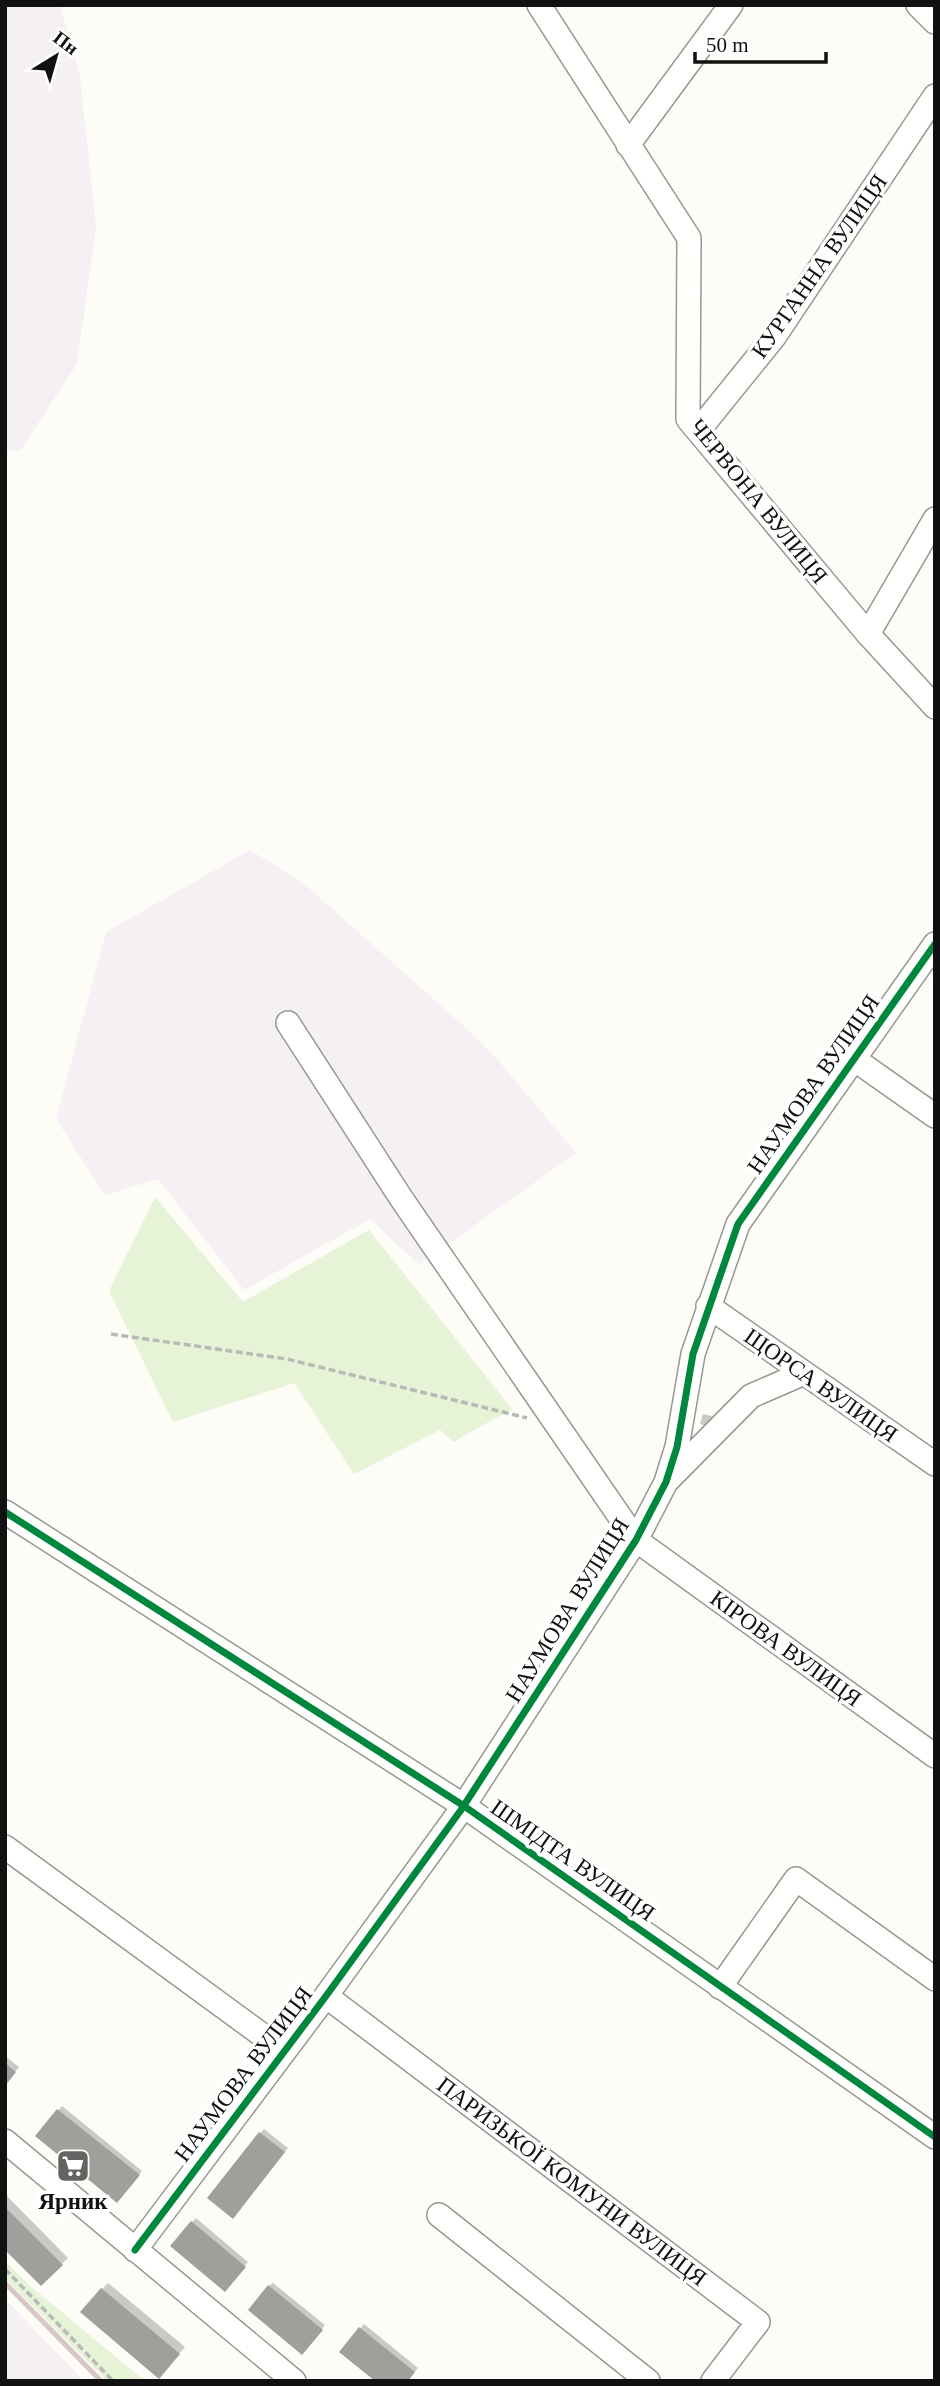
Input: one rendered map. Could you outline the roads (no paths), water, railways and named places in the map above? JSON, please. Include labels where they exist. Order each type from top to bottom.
[{"type":"street","name":"ЧЕРВОНА ВУЛИЦЯ","points":[[539,5],[689,238],[688,419],[868,634],[935,707]]},
{"type":"street","points":[[628,145],[731,5]]},
{"type":"street","points":[[918,5],[935,22]]},
{"type":"street","name":"КУРГАННА ВУЛИЦЯ","points":[[698,431],[774,337],[935,96]]},
{"type":"street","points":[[868,634],[935,519]]},
{"type":"street","name":"НАУМОВА ВУЛИЦЯ","points":[[135,2250],[326,1996],[464,1806],[636,1540],[666,1482],[677,1447],[692,1354],[738,1224],[935,944]]},
{"type":"street","name":"КІРОВА ВУЛИЦЯ","points":[[288,1023],[401,1198],[636,1540],[935,1756]]},
{"type":"street","points":[[855,1059],[935,1116]]},
{"type":"street","name":"ЩОРСА ВУЛИЦЯ","points":[[708,1306],[935,1464]]},
{"type":"street","points":[[666,1482],[751,1396],[804,1373]]},
{"type":"street","name":"ШМІДТА ВУЛИЦЯ","points":[[5,1513],[464,1806],[935,2137]]},
{"type":"street","points":[[5,1847],[284,2052]]},
{"type":"street","points":[[720,1987],[796,1880],[935,1979]]},
{"type":"street","name":"ПАРИЗЬКОЇ КОМУНИ ВУЛИЦЯ","points":[[326,1996],[758,2322],[713,2381]]},
{"type":"street","points":[[5,2141],[294,2381]]},
{"type":"street","points":[[439,2215],[648,2381]]},
{"type":"railway","points":[[5,2283],[101,2381]]},
{"type":"place","name":"Ярник","points":[[73,2166]]}]
